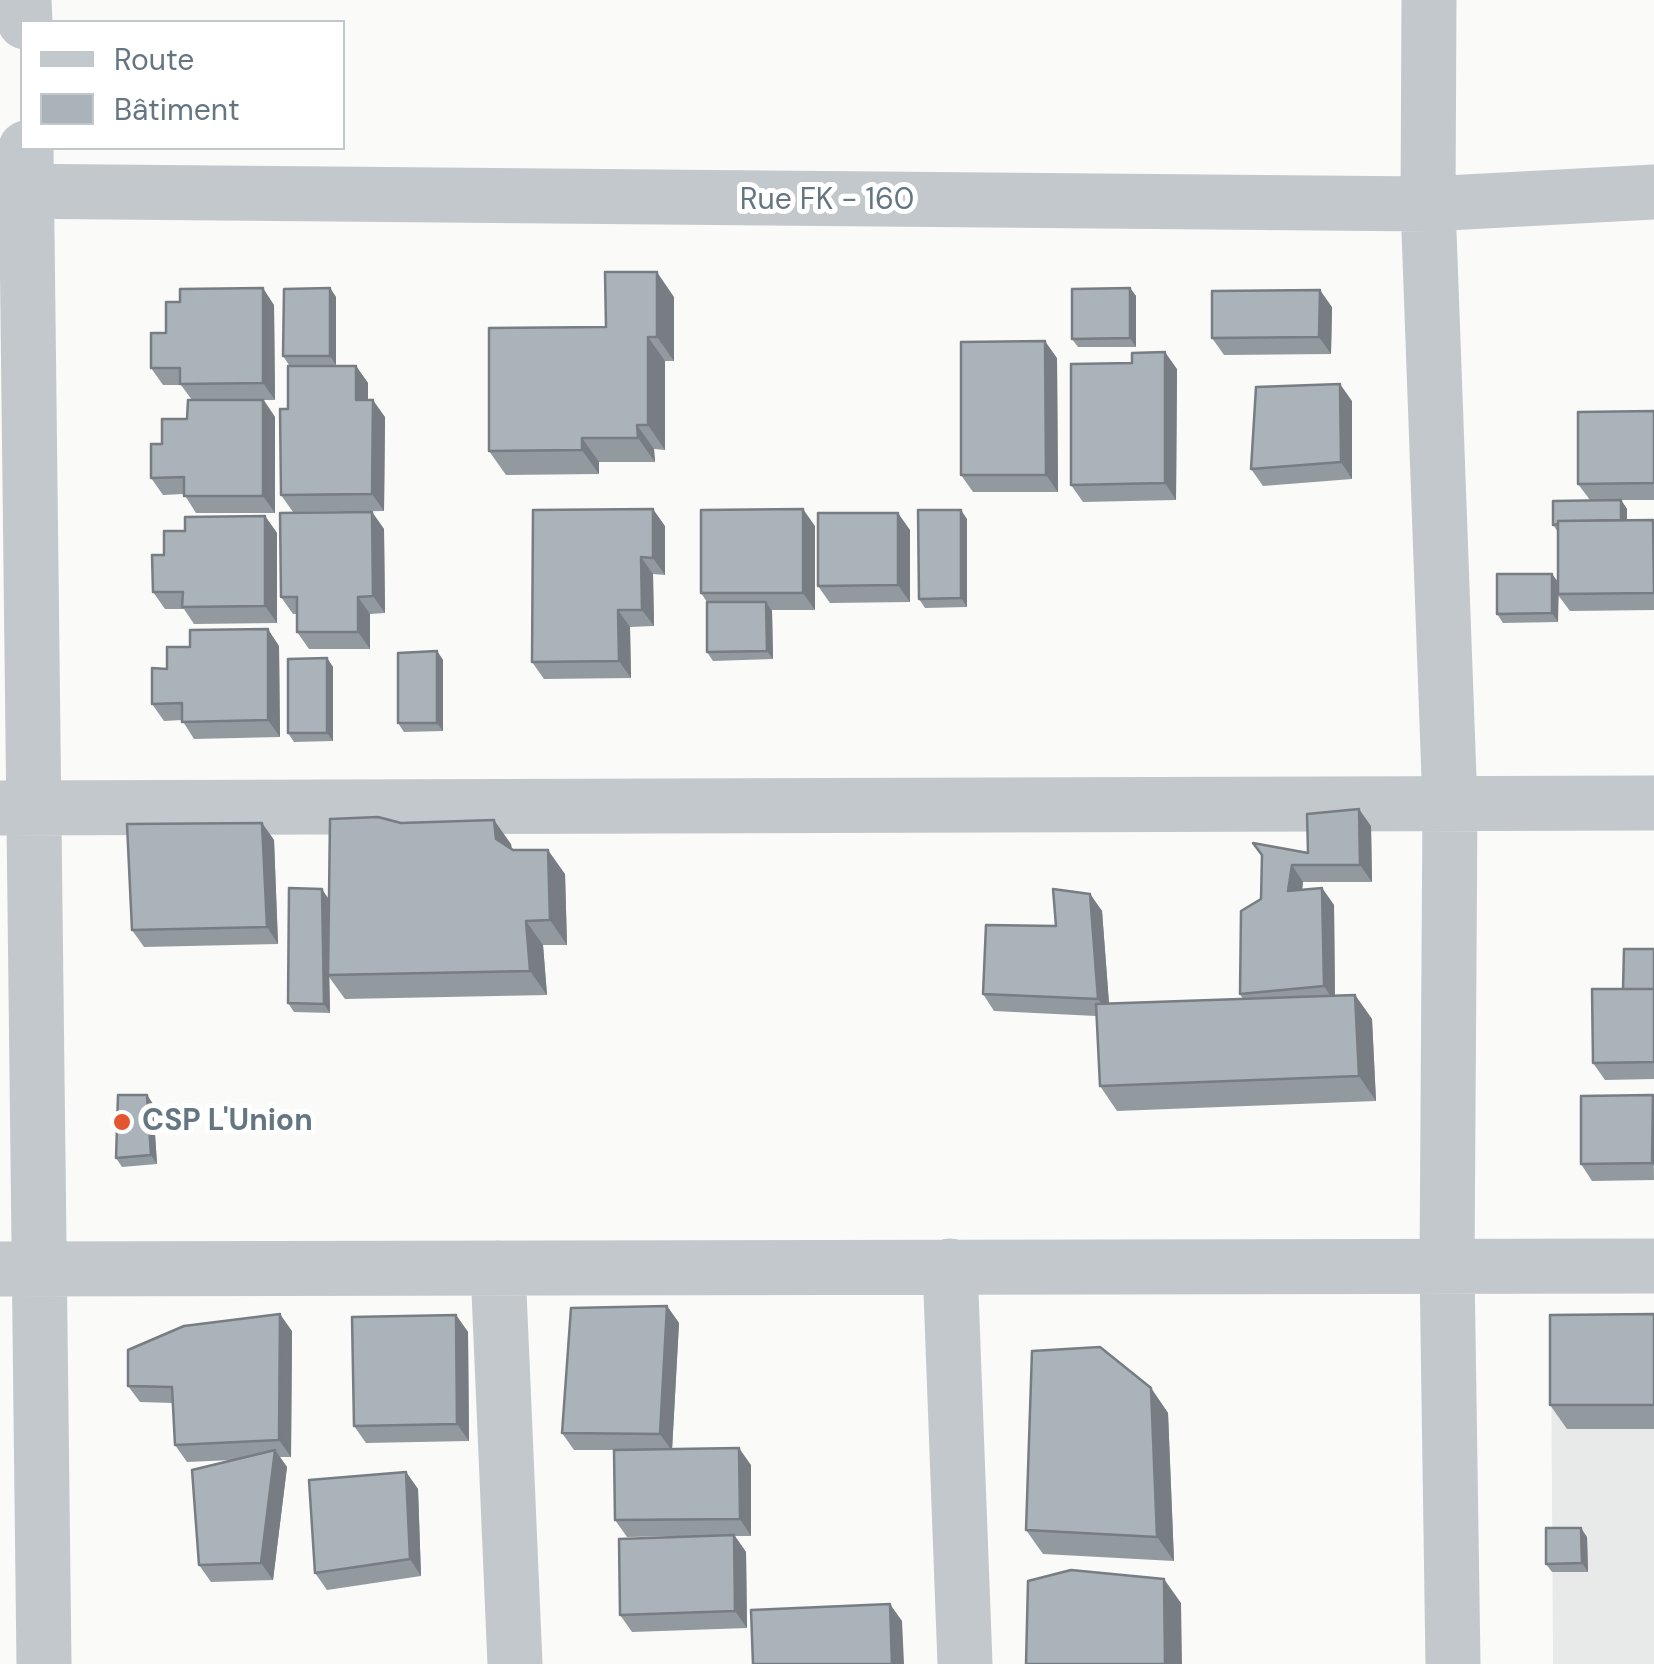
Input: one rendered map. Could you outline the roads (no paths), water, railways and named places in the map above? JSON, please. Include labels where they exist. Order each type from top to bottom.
[{"type":"street","points":[[1429,0],[1428,204],[1450,805],[1447,1266],[1453,1664]]},
{"type":"street","points":[[18,177],[20,1269],[44,1664]]},
{"type":"street","name":"Rue FK - 160","points":[[18,177],[1428,204],[1654,192]]},
{"type":"street","points":[[17,808],[1654,804]]},
{"type":"street","points":[[950,1266],[966,1664]]},
{"type":"street","points":[[20,1269],[1654,1266]]},
{"type":"street","points":[[498,1268],[515,1664]]},
{"type":"place","name":"CSP L'Union","points":[[122,1122]]}]
